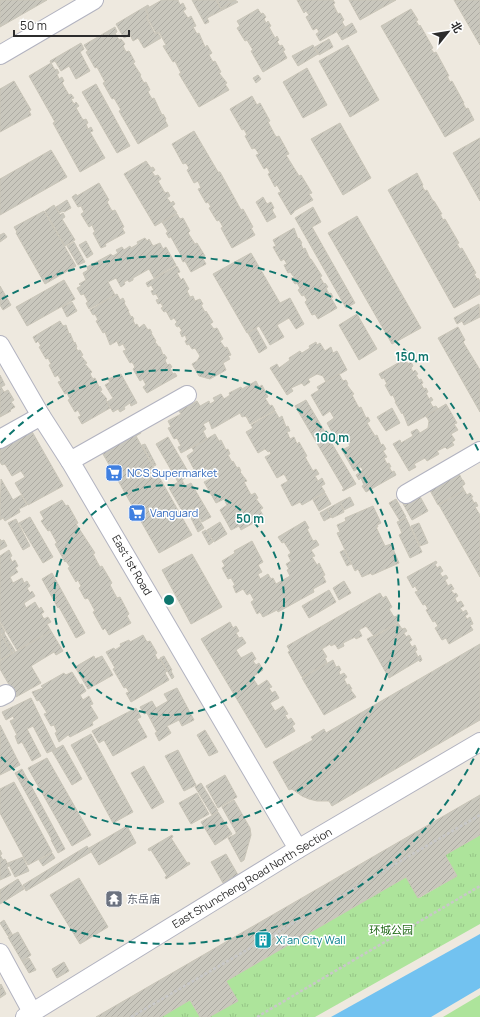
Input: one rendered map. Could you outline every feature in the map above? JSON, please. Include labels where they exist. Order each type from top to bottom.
[{"type":"street","points":[[0,55],[94,0]]},
{"type":"street","name":"East 1st Road","points":[[0,345],[41,416],[70,461],[298,849]]},
{"type":"street","points":[[70,461],[187,395]]},
{"type":"street","points":[[0,439],[41,416]]},
{"type":"street","points":[[406,494],[480,451]]},
{"type":"street","name":"East Shuncheng Road North Section","points":[[29,1015],[298,849],[480,742]]},
{"type":"street","points":[[0,953],[29,1015]]},
{"type":"path","points":[[131,1017],[480,815]]},
{"type":"path","points":[[257,1017],[480,886]]},
{"type":"green space","name":"环城公园","points":[[480,835],[480,924],[315,1017],[209,1017],[237,1001],[226,981],[406,877],[419,898],[457,876],[445,855]]},
{"type":"green space","points":[[480,995],[480,1017],[443,1017]]},
{"type":"green space","points":[[190,1000],[200,1017],[161,1017]]},
{"type":"water","points":[[480,934],[480,988],[431,1017],[331,1017]]},
{"type":"building","points":[[0,0],[47,0],[0,27]]},
{"type":"building","points":[[162,0],[178,0],[180,5],[183,3],[186,9],[183,11],[188,18],[191,16],[196,26],[193,27],[197,34],[199,33],[205,47],[207,45],[212,53],[209,55],[213,62],[215,61],[221,72],[219,73],[227,83],[225,84],[229,90],[199,107],[179,74],[181,73],[175,61],[173,62],[163,46],[166,45],[159,32],[156,33],[147,17],[149,16],[146,9]]},
{"type":"building","points":[[192,0],[216,0],[221,9],[235,0],[238,2],[207,18],[209,22],[205,24]]},
{"type":"building","points":[[217,0],[234,0],[221,9]]},
{"type":"building","points":[[297,0],[333,0],[335,3],[333,4],[338,14],[340,13],[344,20],[342,22],[345,27],[320,41],[316,34],[319,32],[317,28],[313,30],[306,17],[309,15],[306,11],[304,13]]},
{"type":"building","points":[[349,0],[396,0],[360,20]]},
{"type":"building","points":[[454,0],[480,0],[480,45]]},
{"type":"building","points":[[148,5],[149,7],[145,9],[148,15],[146,17],[155,34],[158,33],[161,38],[144,48],[138,38],[133,41],[130,35],[124,38],[116,24]]},
{"type":"building","points":[[258,9],[261,14],[263,13],[266,17],[264,19],[266,23],[268,21],[271,26],[269,27],[275,38],[277,36],[279,40],[277,42],[280,46],[282,45],[285,50],[283,51],[287,58],[263,72],[251,51],[253,50],[237,28],[240,26],[237,21]]},
{"type":"building","points":[[411,9],[418,20],[416,21],[419,26],[420,25],[433,48],[431,49],[434,53],[436,52],[449,76],[447,76],[450,82],[452,81],[466,109],[468,108],[474,120],[445,137],[381,26]]},
{"type":"building","points":[[352,23],[357,32],[342,40],[337,32]]},
{"type":"building","points":[[115,27],[117,32],[115,33],[119,40],[121,39],[125,44],[123,46],[126,52],[129,51],[135,62],[133,63],[141,75],[140,76],[144,83],[146,82],[150,90],[148,92],[152,99],[154,98],[162,115],[163,114],[166,119],[165,120],[168,126],[138,144],[119,111],[121,110],[114,98],[112,99],[103,83],[105,82],[97,67],[95,68],[86,52],[88,51],[84,45]]},
{"type":"building","points":[[329,39],[333,47],[319,55],[315,47]]},
{"type":"building","points":[[81,43],[84,49],[80,52],[90,71],[76,79],[69,66],[61,71],[55,61],[51,63],[50,61]]},
{"type":"building","points":[[313,45],[318,54],[298,66],[292,56]]},
{"type":"building","points":[[348,45],[379,100],[350,117],[319,61]]},
{"type":"building","points":[[51,63],[55,70],[57,69],[59,73],[57,74],[59,79],[62,77],[64,81],[62,83],[69,95],[71,94],[74,98],[71,99],[74,104],[76,102],[79,106],[76,108],[83,120],[86,119],[88,129],[91,127],[93,131],[90,132],[105,158],[80,172],[53,123],[55,122],[29,76]]},
{"type":"building","points":[[307,68],[327,105],[303,118],[283,82]]},
{"type":"building","points":[[258,75],[261,79],[256,83],[253,78]]},
{"type":"building","points":[[14,81],[31,110],[29,111],[31,115],[0,132],[0,89]]},
{"type":"building","points":[[96,84],[130,146],[117,153],[82,92]]},
{"type":"building","points":[[252,96],[257,105],[260,103],[270,121],[268,122],[276,137],[279,136],[289,154],[286,155],[312,193],[309,194],[313,200],[294,211],[291,215],[278,193],[281,192],[277,185],[275,187],[268,174],[270,173],[267,167],[264,169],[256,155],[259,154],[255,148],[252,149],[245,136],[247,135],[244,129],[242,130],[230,109]]},
{"type":"building","points":[[340,123],[371,178],[343,195],[311,139]]},
{"type":"building","points":[[194,131],[218,172],[220,172],[241,210],[243,209],[253,227],[251,228],[255,235],[232,248],[221,228],[223,227],[219,220],[217,221],[209,208],[211,207],[208,202],[206,203],[198,189],[201,188],[198,181],[194,183],[187,170],[189,168],[186,163],[183,164],[172,144]]},
{"type":"building","points":[[480,138],[480,201],[453,153]]},
{"type":"building","points":[[51,150],[67,177],[0,215],[0,179]]},
{"type":"building","points":[[146,161],[151,168],[153,167],[155,170],[152,172],[155,176],[158,175],[161,179],[158,181],[165,193],[168,192],[170,196],[167,198],[171,203],[173,201],[175,204],[172,206],[177,213],[155,226],[124,174]]},
{"type":"building","points":[[417,173],[423,185],[422,186],[425,191],[427,190],[442,214],[440,214],[443,220],[445,219],[459,243],[457,244],[460,249],[462,248],[476,273],[474,274],[480,281],[480,294],[454,308],[388,190]]},
{"type":"building","points":[[99,183],[109,200],[107,202],[112,211],[115,210],[124,227],[122,228],[125,233],[105,244],[106,246],[101,248],[93,233],[95,232],[92,225],[89,227],[81,214],[84,212],[81,206],[78,207],[72,197],[76,194],[77,196]]},
{"type":"building","points":[[263,197],[267,204],[271,202],[274,208],[272,210],[276,217],[267,222],[256,202]]},
{"type":"building","points":[[67,200],[71,208],[59,213],[56,207]]},
{"type":"building","points":[[54,205],[60,215],[63,213],[65,217],[62,219],[75,240],[65,246],[45,211]]},
{"type":"building","points":[[313,207],[321,222],[312,227],[355,303],[346,308],[295,218]]},
{"type":"building","points":[[44,211],[76,266],[45,284],[14,227]]},
{"type":"building","points":[[177,214],[180,219],[183,218],[190,231],[188,233],[195,244],[197,243],[205,256],[202,257],[206,264],[191,272],[185,261],[183,262],[182,257],[171,237],[169,238],[166,233],[168,232],[162,222]]},
{"type":"building","points":[[357,216],[421,328],[392,344],[328,233]]},
{"type":"building","points":[[294,228],[298,239],[299,238],[302,243],[303,249],[305,248],[310,259],[322,276],[320,277],[324,284],[325,283],[328,287],[326,288],[329,294],[331,293],[333,297],[331,298],[337,308],[318,319],[315,314],[312,315],[305,302],[307,300],[298,290],[300,288],[297,283],[295,284],[291,278],[294,277],[290,272],[288,273],[284,265],[287,264],[284,259],[281,261],[273,247],[276,246],[273,240]]},
{"type":"building","points":[[4,233],[7,237],[0,242],[0,235]]},
{"type":"building","points":[[145,238],[147,241],[149,239],[153,246],[160,243],[163,249],[166,247],[176,265],[154,278],[149,269],[133,278],[133,280],[124,282],[125,284],[121,287],[116,278],[108,282],[115,295],[89,309],[86,303],[88,302],[84,294],[81,295],[77,288],[81,286],[79,284],[86,280],[83,273],[88,270],[87,267],[111,254],[113,256],[118,253],[116,250],[122,247],[124,250],[130,246],[131,248],[138,244],[137,242]]},
{"type":"building","points":[[86,241],[93,254],[87,258],[79,245]]},
{"type":"building","points":[[74,242],[85,262],[78,265],[67,246]]},
{"type":"building","points":[[251,253],[280,303],[290,298],[304,324],[296,329],[289,318],[277,325],[284,337],[270,345],[259,326],[247,333],[213,274]]},
{"type":"building","points":[[177,266],[180,272],[177,273],[181,280],[183,278],[189,289],[187,291],[190,297],[193,296],[195,301],[200,299],[203,304],[201,305],[213,322],[210,324],[214,329],[217,328],[223,339],[220,341],[225,348],[227,347],[231,355],[228,356],[230,359],[223,363],[226,370],[210,379],[199,376],[192,364],[197,361],[200,356],[195,348],[192,349],[189,344],[187,345],[185,335],[182,337],[180,332],[182,331],[179,326],[177,327],[175,324],[177,322],[174,318],[171,320],[166,311],[164,312],[161,308],[163,307],[161,303],[158,304],[156,300],[159,299],[156,294],[153,295],[151,291],[154,290],[151,285],[148,287],[146,283]]},
{"type":"building","points":[[64,280],[75,299],[27,326],[16,307]]},
{"type":"building","points":[[0,286],[11,305],[3,310],[0,305]]},
{"type":"building","points":[[117,294],[120,300],[123,298],[131,317],[132,316],[134,319],[135,325],[137,324],[139,328],[144,324],[148,330],[150,329],[156,341],[155,342],[160,347],[163,355],[164,354],[167,358],[165,360],[167,365],[170,364],[173,374],[175,373],[177,376],[147,393],[143,387],[146,385],[143,379],[140,381],[133,369],[135,367],[132,362],[130,363],[123,351],[126,350],[123,344],[119,346],[117,341],[110,345],[105,332],[103,333],[96,321],[98,320],[95,314],[93,315],[90,310]]},
{"type":"building","points":[[72,302],[77,311],[67,317],[62,307]]},
{"type":"building","points":[[479,304],[480,317],[464,325],[462,321],[457,324],[454,318]]},
{"type":"building","points":[[357,314],[377,349],[359,360],[339,325]]},
{"type":"building","points":[[60,321],[63,326],[66,325],[69,334],[70,333],[74,343],[75,342],[76,348],[78,351],[80,350],[83,355],[81,356],[87,363],[85,364],[92,372],[90,374],[93,379],[95,378],[99,387],[100,386],[102,390],[100,391],[107,399],[106,400],[110,408],[82,424],[78,417],[81,416],[78,410],[75,412],[68,400],[70,399],[67,393],[65,394],[58,382],[61,381],[58,375],[55,377],[49,365],[51,364],[48,358],[46,359],[39,347],[41,346],[38,341],[36,343],[33,337]]},
{"type":"building","points":[[458,327],[465,340],[463,342],[480,370],[480,412],[438,338]]},
{"type":"building","points":[[256,328],[267,348],[259,353],[248,333]]},
{"type":"building","points":[[316,342],[317,345],[320,343],[325,351],[331,347],[333,353],[337,351],[347,370],[326,382],[323,376],[317,374],[308,379],[310,382],[304,386],[302,383],[291,388],[293,391],[287,395],[270,368],[277,364],[279,368],[290,360],[289,358],[300,351],[302,353]]},
{"type":"building","points":[[405,359],[408,364],[411,362],[413,372],[415,370],[418,374],[416,375],[419,380],[421,379],[423,383],[421,384],[424,389],[426,388],[428,392],[426,393],[429,399],[431,397],[433,400],[430,402],[433,407],[436,406],[438,409],[408,426],[403,413],[402,414],[395,402],[393,395],[391,396],[385,385],[387,384],[384,378],[382,379],[379,374]]},
{"type":"building","points":[[121,374],[137,403],[131,406],[130,403],[120,412],[118,409],[113,412],[107,402],[113,398],[105,385],[110,382],[108,379]]},
{"type":"building","points":[[339,374],[343,381],[346,380],[347,385],[354,394],[352,395],[359,408],[361,407],[366,418],[368,417],[370,421],[367,423],[375,436],[377,435],[381,445],[383,444],[386,449],[383,451],[387,457],[384,458],[387,464],[389,463],[391,467],[389,467],[392,472],[394,471],[396,475],[366,492],[362,486],[364,485],[361,478],[359,480],[356,475],[363,470],[361,467],[354,471],[342,450],[350,446],[346,439],[338,443],[327,423],[334,418],[330,411],[323,416],[311,395],[319,390],[317,387]]},
{"type":"building","points":[[0,375],[5,385],[1,387],[4,392],[8,390],[14,400],[11,402],[15,407],[0,417]]},
{"type":"building","points":[[256,381],[259,387],[262,385],[268,397],[265,398],[270,406],[272,405],[275,410],[250,424],[246,416],[242,417],[240,413],[212,429],[209,421],[203,424],[206,429],[203,431],[207,439],[181,453],[178,447],[181,446],[177,438],[174,439],[168,428],[171,427],[168,421],[181,414],[179,411],[197,401],[200,406],[209,401],[210,404],[215,401],[213,398],[221,394],[224,399],[230,395],[229,393],[241,387],[242,389]]},
{"type":"building","points":[[306,400],[356,484],[343,491],[342,490],[344,489],[295,406]]},
{"type":"building","points":[[446,404],[457,423],[454,424],[458,430],[451,434],[455,440],[452,442],[454,445],[447,449],[445,447],[437,451],[439,454],[427,461],[425,458],[414,464],[416,467],[409,471],[393,444],[400,440],[401,443],[413,436],[411,432],[417,429],[420,433],[428,428],[429,421],[426,416]]},
{"type":"building","points":[[392,408],[400,423],[386,431],[377,417]]},
{"type":"building","points":[[275,411],[279,418],[282,416],[286,427],[288,426],[290,431],[287,432],[290,439],[294,437],[297,444],[299,442],[313,471],[316,469],[319,474],[315,476],[318,481],[322,478],[325,484],[321,486],[325,492],[302,505],[300,502],[292,506],[281,485],[288,481],[284,474],[277,478],[265,457],[271,454],[270,451],[268,452],[265,449],[258,453],[246,432],[253,428],[251,425]]},
{"type":"building","points":[[136,423],[141,433],[136,436],[192,535],[159,553],[99,447]]},
{"type":"building","points":[[30,428],[63,486],[28,505],[15,483],[25,477],[21,471],[12,476],[5,464],[2,465],[0,462],[0,446]]},
{"type":"building","points":[[215,434],[219,441],[221,440],[226,450],[228,449],[230,454],[228,455],[232,462],[233,461],[237,468],[239,467],[240,472],[247,481],[244,482],[251,495],[255,493],[258,498],[256,499],[263,508],[260,510],[264,517],[241,530],[239,526],[231,530],[220,510],[227,505],[224,499],[216,503],[204,482],[210,479],[206,472],[198,477],[187,456],[194,451],[192,448]]},
{"type":"building","points":[[168,437],[190,475],[182,480],[185,486],[191,483],[211,517],[202,522],[193,508],[184,514],[169,488],[178,482],[156,444]]},
{"type":"building","points":[[145,444],[156,465],[154,466],[142,445]]},
{"type":"building","points":[[458,471],[465,484],[462,486],[464,490],[438,505],[426,483]]},
{"type":"building","points":[[1,479],[13,500],[21,495],[27,505],[19,509],[20,512],[5,521],[3,518],[0,520]]},
{"type":"building","points":[[464,490],[467,495],[470,493],[473,497],[471,497],[474,503],[476,502],[478,506],[475,507],[480,515],[480,577],[439,505]]},
{"type":"building","points":[[417,491],[428,511],[412,520],[401,500]]},
{"type":"building","points":[[325,493],[331,504],[319,511],[313,500]]},
{"type":"building","points":[[350,497],[354,505],[344,510],[340,502]]},
{"type":"building","points":[[396,499],[406,517],[400,521],[389,503]]},
{"type":"building","points":[[62,500],[66,506],[68,505],[78,523],[76,524],[95,553],[93,554],[100,567],[102,566],[112,583],[110,585],[117,598],[120,597],[129,614],[127,616],[131,623],[109,635],[105,628],[103,630],[93,612],[95,611],[88,598],[85,599],[79,588],[81,586],[78,580],[76,582],[68,568],[70,567],[66,561],[65,562],[55,544],[57,543],[50,530],[48,531],[41,521],[44,519],[40,512]]},
{"type":"building","points":[[340,502],[344,512],[332,518],[327,509]]},
{"type":"building","points":[[373,506],[381,523],[377,525],[378,527],[376,527],[385,546],[391,544],[399,563],[372,575],[371,573],[362,577],[358,569],[355,571],[337,533],[340,532],[337,525],[346,521],[345,518]]},
{"type":"building","points":[[193,509],[204,528],[198,532],[188,512]]},
{"type":"building","points":[[327,509],[331,517],[324,521],[320,513]]},
{"type":"building","points":[[30,517],[53,557],[43,563],[19,523]]},
{"type":"building","points":[[406,518],[422,552],[410,558],[399,535],[402,533],[397,522]]},
{"type":"building","points":[[16,519],[30,546],[23,550],[8,523]]},
{"type":"building","points":[[305,521],[313,541],[316,540],[319,545],[311,550],[315,556],[312,557],[317,565],[319,563],[325,575],[323,576],[326,582],[313,589],[314,592],[278,612],[277,610],[263,617],[260,612],[257,614],[251,602],[254,600],[250,593],[247,595],[243,589],[236,593],[233,586],[235,585],[231,578],[228,579],[222,568],[225,566],[222,561],[235,553],[234,551],[252,541],[263,562],[258,565],[262,572],[258,574],[260,579],[268,574],[271,579],[273,578],[276,584],[290,576],[287,570],[289,569],[286,564],[291,561],[288,555],[291,553],[284,542],[282,543],[278,537]]},
{"type":"building","points":[[220,522],[227,534],[214,542],[207,530]]},
{"type":"building","points":[[419,523],[428,543],[420,546],[411,526]]},
{"type":"building","points":[[206,530],[213,542],[209,545],[202,532]]},
{"type":"building","points":[[0,539],[1,541],[4,540],[7,546],[0,550]]},
{"type":"building","points":[[9,550],[12,556],[10,557],[12,562],[15,560],[18,566],[15,568],[18,572],[10,577],[13,583],[22,578],[24,583],[27,581],[30,586],[27,588],[30,593],[32,591],[35,596],[24,603],[26,608],[35,602],[39,609],[41,607],[44,612],[41,614],[44,619],[48,617],[51,622],[47,624],[51,631],[17,650],[0,621],[0,556]]},
{"type":"building","points":[[344,550],[351,564],[347,566],[340,552]]},
{"type":"building","points":[[192,554],[222,607],[191,624],[162,570]]},
{"type":"building","points":[[436,561],[437,563],[435,564],[437,568],[440,566],[443,571],[440,573],[442,577],[446,575],[448,578],[445,580],[448,586],[451,584],[454,589],[451,590],[458,596],[455,598],[457,603],[461,601],[464,606],[460,608],[463,612],[466,610],[468,614],[465,616],[467,619],[470,617],[473,624],[470,625],[473,630],[449,644],[446,638],[442,640],[435,628],[438,626],[435,621],[433,622],[426,610],[428,609],[425,604],[423,605],[415,592],[418,591],[415,586],[413,588],[407,577]]},
{"type":"building","points":[[52,573],[85,633],[76,638],[42,579]]},
{"type":"building","points":[[344,581],[351,593],[339,600],[333,588]]},
{"type":"building","points":[[329,590],[336,602],[309,618],[302,606]]},
{"type":"building","points":[[380,593],[383,598],[386,596],[392,607],[389,609],[394,617],[397,616],[400,621],[374,636],[366,626],[359,630],[362,636],[356,639],[355,637],[343,643],[344,646],[338,649],[335,644],[331,646],[330,644],[322,649],[327,657],[325,658],[327,663],[302,677],[288,652],[290,651],[287,646]]},
{"type":"building","points":[[230,622],[233,628],[236,626],[239,631],[236,633],[239,638],[242,637],[246,643],[236,650],[241,658],[252,652],[256,659],[253,661],[256,665],[259,663],[263,670],[252,677],[258,686],[267,680],[272,687],[269,688],[272,693],[275,691],[279,698],[270,703],[275,711],[283,706],[288,714],[285,715],[288,720],[291,718],[295,724],[292,726],[295,731],[266,748],[201,639]]},
{"type":"building","points":[[0,623],[5,632],[0,635]]},
{"type":"building","points":[[398,623],[402,629],[405,628],[407,631],[404,633],[406,637],[409,635],[412,640],[409,642],[412,647],[415,645],[417,650],[415,651],[418,657],[420,655],[422,660],[420,662],[419,660],[389,678],[367,639],[373,636],[374,637]]},
{"type":"building","points":[[51,631],[63,651],[56,655],[54,652],[31,666],[41,683],[16,697],[0,669],[0,661]]},
{"type":"building","points":[[4,633],[15,651],[12,653],[2,635]]},
{"type":"building","points":[[1,635],[12,653],[0,660],[0,636]]},
{"type":"building","points":[[143,635],[147,642],[150,641],[157,653],[155,655],[158,660],[160,659],[167,671],[165,673],[169,680],[131,702],[126,693],[129,692],[126,687],[124,688],[113,669],[115,668],[106,652],[114,648],[115,650],[121,646],[120,644],[129,640],[130,642]]},
{"type":"building","points":[[480,644],[480,720],[332,806],[329,801],[309,799],[292,789],[289,790],[273,762],[313,740],[311,737],[324,729],[326,733]]},
{"type":"building","points":[[94,656],[95,659],[102,656],[113,675],[88,689],[75,667]]},
{"type":"building","points":[[164,656],[172,670],[171,671],[174,677],[172,679],[160,658]]},
{"type":"building","points":[[333,660],[336,667],[339,666],[341,670],[339,672],[340,675],[344,673],[347,677],[344,679],[347,685],[349,684],[352,689],[350,689],[356,697],[324,715],[302,678]]},
{"type":"building","points":[[72,672],[80,685],[82,684],[86,691],[80,695],[83,700],[89,696],[93,704],[90,705],[98,718],[92,722],[93,725],[70,737],[68,735],[59,742],[55,733],[57,732],[54,725],[51,726],[44,714],[47,713],[32,692],[43,688],[41,686],[64,673],[66,675]]},
{"type":"building","points":[[177,688],[194,720],[182,726],[179,720],[167,726],[171,733],[159,741],[155,733],[157,732],[147,713],[144,714],[140,707],[152,701],[156,708],[168,701],[164,694]]},
{"type":"building","points":[[31,698],[56,749],[47,753],[33,726],[27,729],[41,756],[32,761],[22,742],[18,744],[15,736],[17,735],[10,721],[14,719],[13,716],[6,720],[2,712]]},
{"type":"building","points":[[136,708],[141,717],[137,719],[147,737],[113,756],[104,740],[99,743],[92,731]]},
{"type":"building","points":[[0,725],[20,765],[0,775]]},
{"type":"building","points":[[205,730],[218,752],[209,756],[197,735]]},
{"type":"building","points":[[91,734],[133,812],[113,823],[71,745]]},
{"type":"building","points":[[63,745],[82,779],[72,785],[52,751]]},
{"type":"building","points":[[178,750],[196,785],[184,791],[165,756]]},
{"type":"building","points":[[47,758],[91,835],[72,846],[28,768]]},
{"type":"building","points":[[144,766],[164,802],[152,809],[131,773]]},
{"type":"building","points":[[22,769],[65,849],[58,853],[15,773]]},
{"type":"building","points":[[225,775],[237,797],[218,808],[206,786]]},
{"type":"building","points":[[14,782],[52,852],[28,865],[0,813],[0,789]]},
{"type":"building","points":[[201,783],[218,811],[212,815],[195,787]]},
{"type":"building","points":[[197,793],[209,814],[191,824],[179,803]]},
{"type":"building","name":"Xi'an City Wall","points":[[480,795],[480,835],[445,855],[457,876],[418,898],[406,877],[226,981],[238,1001],[209,1017],[200,1017],[190,1000],[161,1017],[96,1017]]},
{"type":"building","points":[[234,800],[250,828],[251,835],[244,860],[241,862],[228,838],[236,834],[236,832],[222,807]]},
{"type":"building","points":[[218,812],[232,834],[215,845],[201,822]]},
{"type":"building","points":[[127,826],[136,843],[99,865],[89,848]]},
{"type":"building","points":[[172,835],[173,837],[171,838],[187,863],[189,862],[190,864],[166,879],[165,877],[167,876],[151,850],[149,851],[148,849]]},
{"type":"building","points":[[87,846],[91,852],[26,891],[23,885]]},
{"type":"building","points":[[52,853],[55,858],[43,866],[39,860]]},
{"type":"building","points":[[226,854],[238,875],[223,883],[211,862]]},
{"type":"building","points":[[0,855],[3,860],[5,859],[9,866],[7,867],[11,875],[0,880]]},
{"type":"building","points":[[23,857],[29,871],[15,877],[8,863]]},
{"type":"building","points":[[79,878],[108,927],[80,944],[50,895]]},
{"type":"building","points":[[18,879],[24,889],[0,904],[0,890]]},
{"type":"building","points":[[4,920],[12,934],[8,936],[0,923]]},
{"type":"building","points":[[18,932],[31,955],[22,961],[8,937]]},
{"type":"building","points":[[29,958],[36,970],[29,973],[22,961]]},
{"type":"building","points":[[64,962],[69,971],[57,978],[52,969]]},
{"type":"building","points":[[1,984],[6,994],[0,998],[0,985]]},
{"type":"place","name":"NCS Supermarket","points":[[114,473]]},
{"type":"place","name":"Vanguard","points":[[137,513]]},
{"type":"place","name":"东岳庙","points":[[114,899]]},
{"type":"place","name":"Xi'an City Wall","points":[[263,940]]}]
